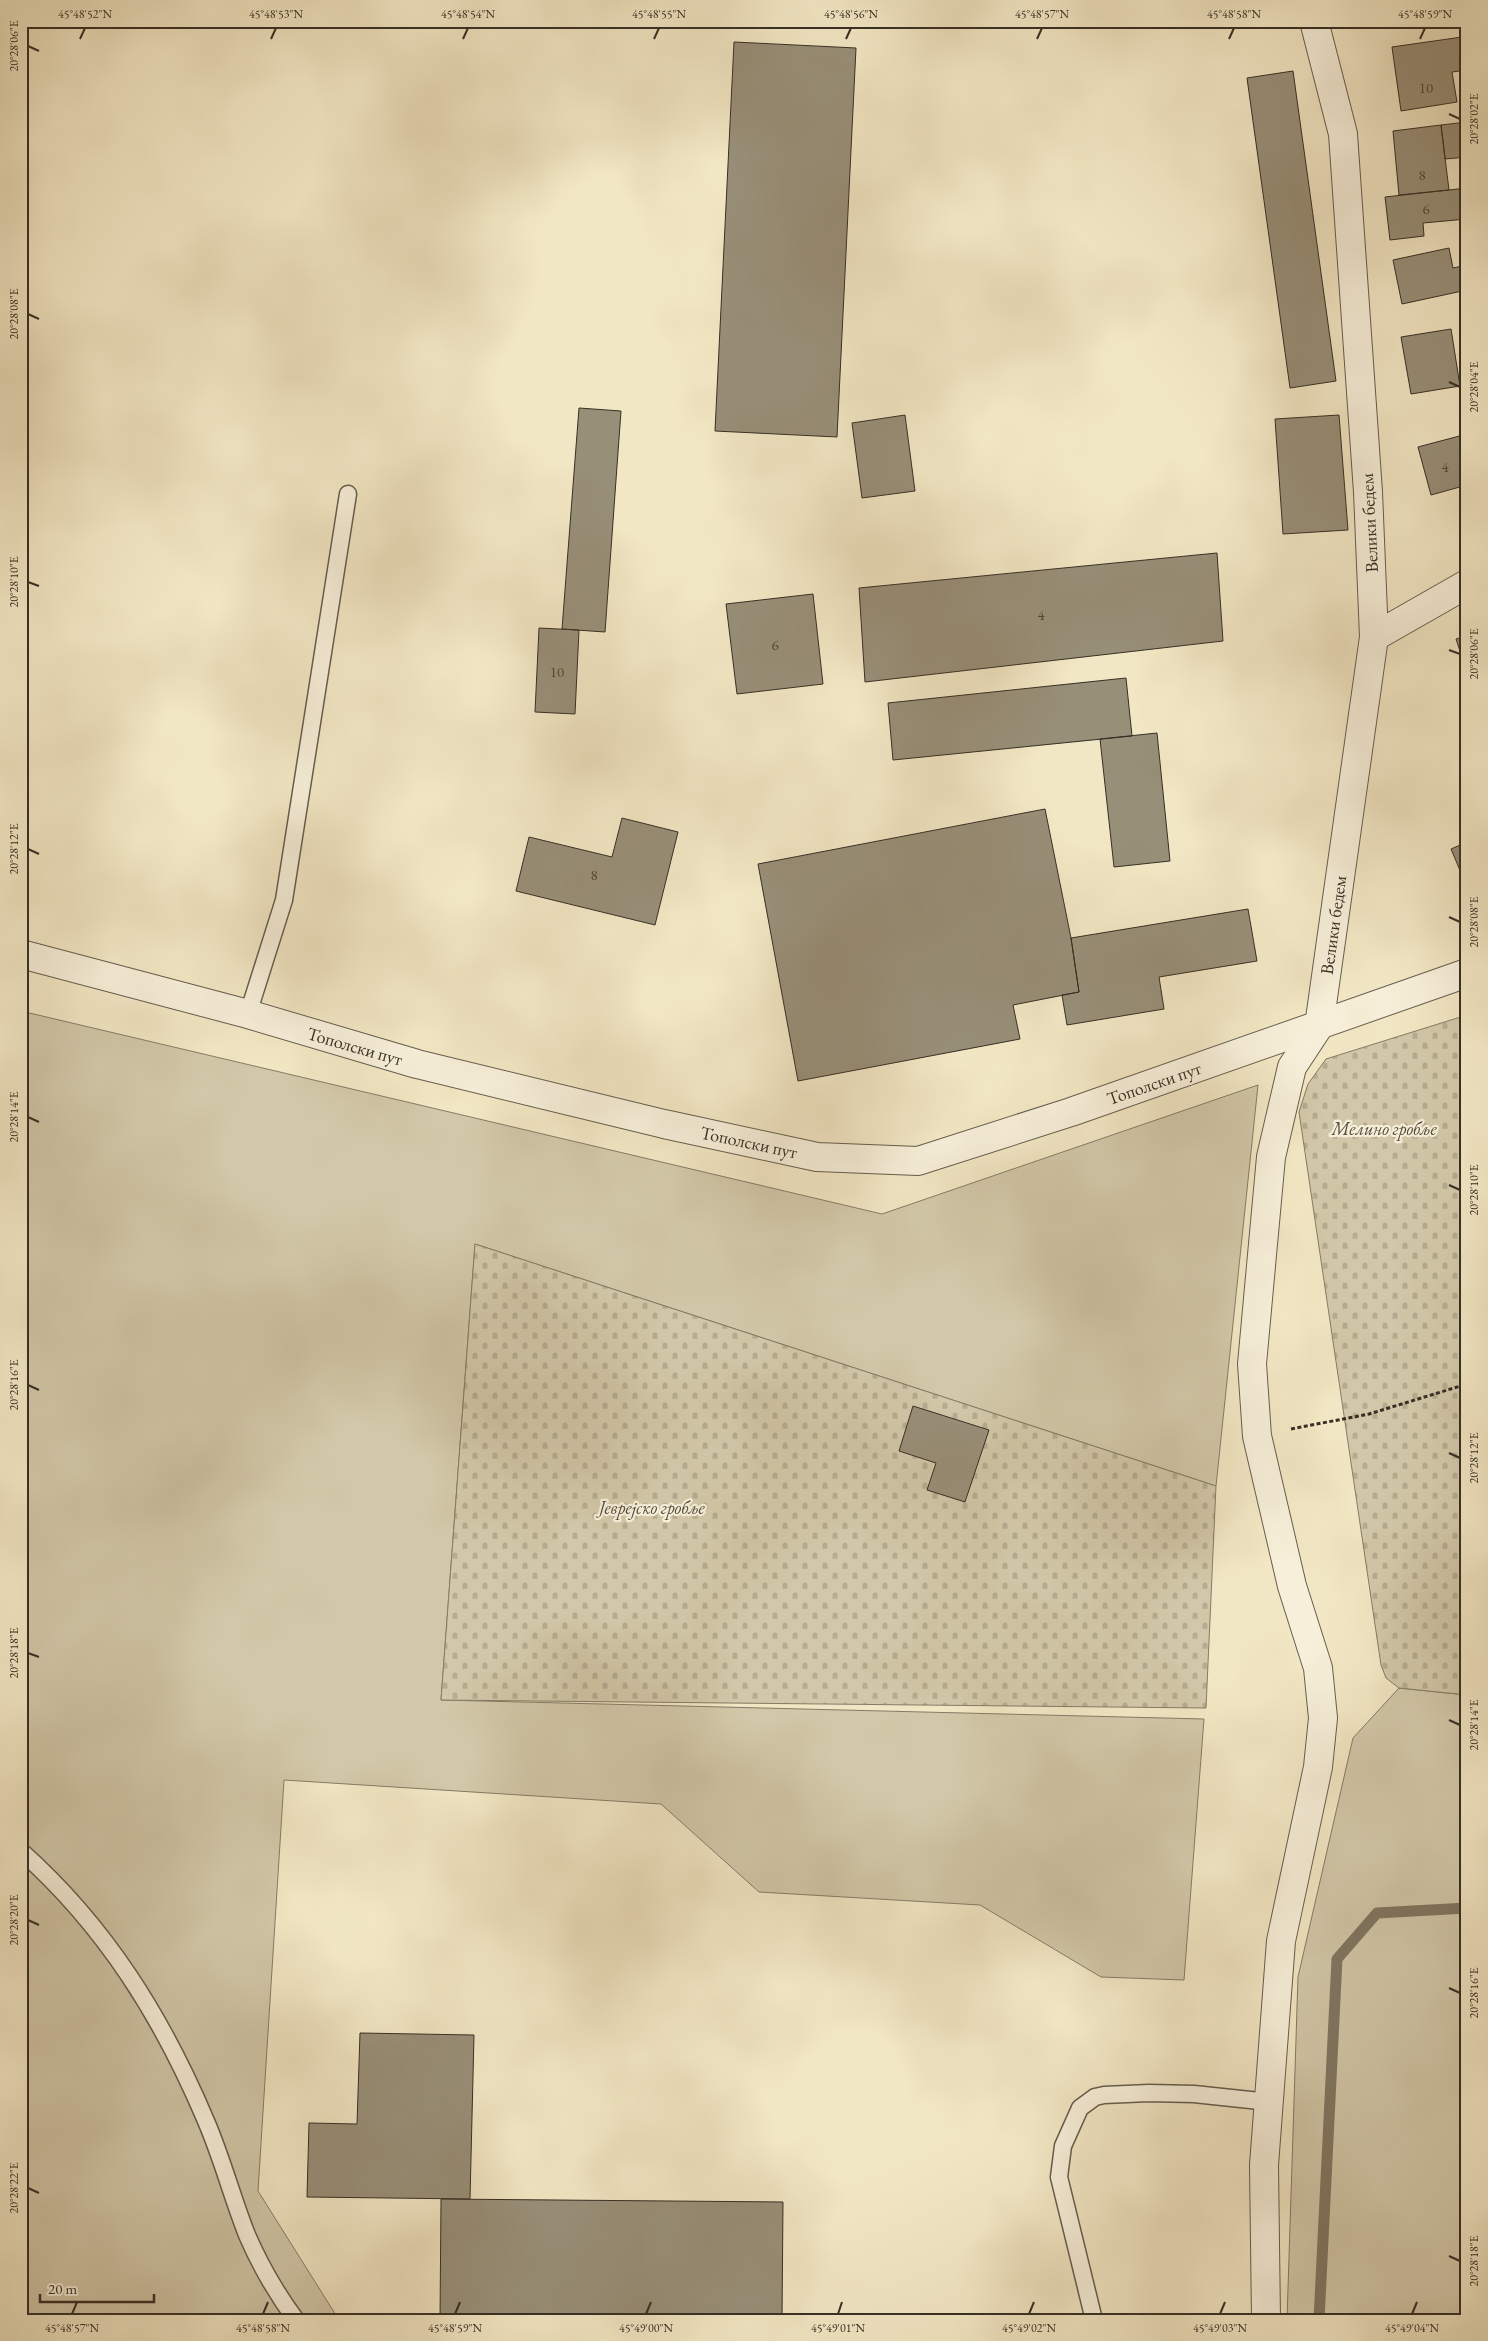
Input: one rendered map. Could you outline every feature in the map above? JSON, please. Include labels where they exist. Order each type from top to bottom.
[{"type":"street","name":"Велики бедем","points":[[1314,21],[1343,134],[1368,492],[1374,637],[1319,1026]]},
{"type":"street","points":[[1374,637],[1467,584]]},
{"type":"street","name":"Тополски пут","points":[[21,954],[248,1014],[417,1064],[674,1126],[817,1157],[918,1161],[1071,1112],[1467,973]]},
{"type":"street","points":[[1266,2320],[1264,2165],[1281,1941],[1318,1766],[1324,1718],[1318,1668],[1292,1586],[1257,1436],[1252,1364],[1271,1157],[1292,1067],[1319,1026]]},
{"type":"lane","points":[[248,1014],[284,900],[348,494]]},
{"type":"lane","points":[[21,1851],[64,1894],[100,1934],[160,2023],[207,2122],[250,2242],[262,2268],[296,2320]]},
{"type":"lane","points":[[1094,2320],[1059,2177],[1063,2146],[1080,2108],[1094,2097],[1140,2093],[1194,2094],[1269,2102]]},
{"type":"path","points":[[1257,1436],[1369,1414],[1467,1384]]},
{"type":"green space","points":[[21,1011],[882,1214],[1258,1085],[1216,1486],[475,1244],[441,1700],[1204,1719],[1184,1980],[1101,1977],[980,1905],[759,1892],[661,1804],[284,1780],[258,2191],[339,2320],[21,2320]]},
{"type":"green space","name":"Мелино гробље","points":[[1467,1015],[1467,1695],[1399,1688],[1386,1678],[1381,1665],[1299,1112],[1308,1084],[1326,1059]]},
{"type":"green space","name":"Јеврејско гробље","points":[[475,1244],[1216,1486],[1206,1708],[441,1700]]},
{"type":"green space","points":[[1399,1688],[1467,1695],[1467,2320],[1287,2320],[1298,1977],[1353,1738]]},
{"type":"building","points":[[1462,37],[1467,70],[1452,72],[1457,102],[1401,111],[1392,47]]},
{"type":"building","points":[[734,42],[856,48],[837,437],[715,431]]},
{"type":"building","points":[[1293,71],[1336,381],[1290,388],[1247,78]]},
{"type":"building","points":[[1467,122],[1467,157],[1445,159],[1441,125]]},
{"type":"building","points":[[1441,125],[1449,190],[1399,195],[1393,131]]},
{"type":"building","points":[[1467,188],[1467,219],[1423,223],[1424,236],[1390,240],[1385,197]]},
{"type":"building","points":[[1449,248],[1453,268],[1467,265],[1467,290],[1402,304],[1393,260]]},
{"type":"building","points":[[1451,329],[1460,386],[1411,394],[1401,337]]},
{"type":"building","points":[[579,408],[621,411],[605,632],[562,629]]},
{"type":"building","points":[[905,415],[915,491],[862,498],[852,423]]},
{"type":"building","points":[[1339,415],[1348,530],[1283,534],[1275,419]]},
{"type":"building","points":[[1467,434],[1467,485],[1431,495],[1418,447]]},
{"type":"building","points":[[1217,553],[1223,641],[865,682],[859,588]]},
{"type":"building","points":[[813,594],[823,684],[737,694],[726,604]]},
{"type":"building","points":[[539,628],[579,630],[575,714],[535,712]]},
{"type":"building","points":[[1467,636],[1467,672],[1456,639]]},
{"type":"building","points":[[1126,678],[1132,736],[893,760],[888,703]]},
{"type":"building","points":[[1157,733],[1170,861],[1114,867],[1100,739]]},
{"type":"building","points":[[1045,809],[1071,938],[1079,992],[1013,1005],[1020,1039],[798,1081],[758,864]]},
{"type":"building","points":[[622,818],[678,832],[655,925],[516,891],[529,837],[612,857]]},
{"type":"building","points":[[1467,842],[1467,887],[1451,849]]},
{"type":"building","points":[[1248,909],[1257,961],[1159,977],[1164,1009],[1067,1025],[1062,995],[1079,992],[1071,938]]},
{"type":"building","points":[[913,1406],[989,1430],[965,1502],[927,1490],[936,1463],[899,1451]]},
{"type":"building","points":[[360,2033],[474,2035],[470,2199],[307,2197],[309,2123],[357,2124]]},
{"type":"building","points":[[441,2199],[783,2202],[782,2320],[440,2320]]},
{"type":"waterway","points":[[1319,2320],[1337,1959],[1377,1913],[1467,1908]]}]
